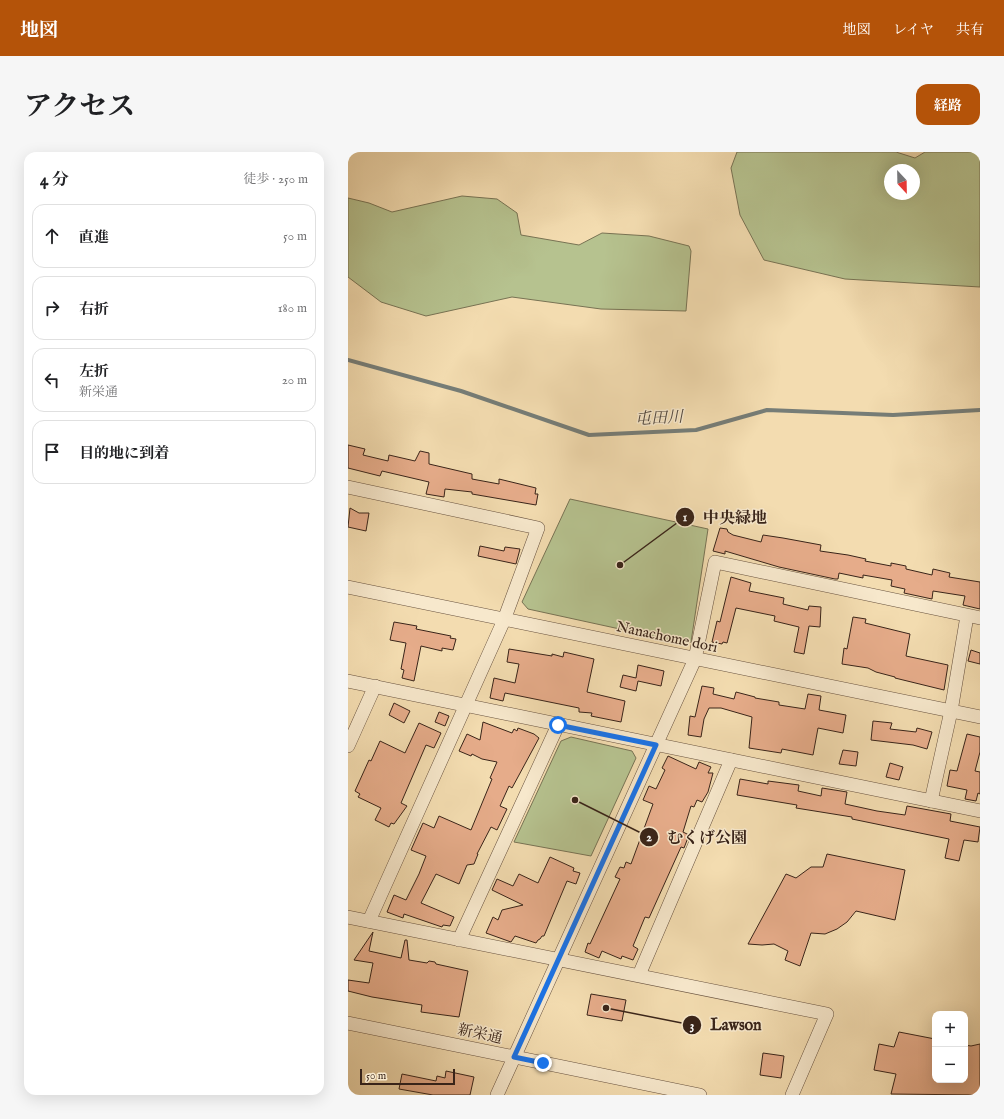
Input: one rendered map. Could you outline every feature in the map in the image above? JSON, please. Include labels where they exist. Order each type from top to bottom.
[{"type":"street","points":[[348,488],[538,528],[504,620],[369,921]]},
{"type":"street","points":[[497,1095],[695,659],[715,562],[980,618]]},
{"type":"street","name":"Nanachome dori","points":[[348,588],[952,711],[980,718]]},
{"type":"street","points":[[931,801],[952,711],[967,616]]},
{"type":"street","points":[[348,681],[980,811]]},
{"type":"street","points":[[348,746],[375,686]]},
{"type":"street","points":[[459,940],[558,725]]},
{"type":"street","points":[[639,975],[731,760]]},
{"type":"street","points":[[348,917],[827,1014],[792,1095]]},
{"type":"street","name":"新栄通","points":[[348,1023],[700,1095]]},
{"type":"green space","points":[[737,152],[896,152],[915,158],[925,152],[980,152],[980,287],[845,279],[764,260],[740,215],[731,168]]},
{"type":"green space","points":[[462,196],[497,199],[517,213],[521,235],[579,245],[602,233],[649,236],[689,246],[691,251],[686,311],[601,309],[512,297],[426,316],[381,302],[348,277],[348,198],[369,203],[392,212]]},
{"type":"green space","points":[[570,499],[708,529],[691,642],[684,643],[528,609],[522,602]]},
{"type":"green space","points":[[571,737],[632,751],[636,758],[591,856],[514,842],[561,741]]},
{"type":"building","points":[[348,445],[365,449],[363,455],[388,461],[389,455],[415,461],[420,451],[429,453],[429,464],[472,474],[472,479],[499,484],[499,479],[536,488],[535,494],[538,494],[536,505],[472,494],[472,492],[445,489],[444,497],[426,494],[429,482],[382,471],[380,476],[348,468]]},
{"type":"building","points":[[350,508],[359,513],[369,513],[366,531],[348,527]]},
{"type":"building","points":[[720,528],[727,529],[728,532],[733,535],[761,542],[763,535],[783,538],[821,545],[820,551],[848,555],[866,559],[865,561],[891,566],[891,563],[906,566],[906,569],[932,575],[933,569],[950,573],[949,577],[980,582],[980,609],[963,605],[965,596],[933,591],[932,599],[904,593],[905,589],[891,586],[892,580],[863,575],[863,578],[839,573],[838,579],[835,579],[779,567],[725,551],[725,554],[713,551]]},
{"type":"building","points":[[480,546],[504,551],[505,547],[520,549],[516,564],[478,556]]},
{"type":"building","points":[[731,577],[751,583],[749,591],[784,598],[783,604],[808,610],[809,606],[821,607],[820,627],[809,626],[804,654],[794,652],[799,627],[774,621],[775,616],[736,608],[727,643],[723,642],[722,644],[712,642],[717,621],[720,622]]},
{"type":"building","points":[[853,617],[866,619],[865,623],[910,634],[906,656],[948,665],[944,690],[895,678],[868,668],[842,664],[844,648],[847,649]]},
{"type":"building","points":[[394,622],[417,626],[416,629],[451,636],[450,638],[456,639],[453,650],[442,648],[442,651],[421,646],[414,681],[402,678],[404,670],[401,669],[406,643],[390,640]]},
{"type":"building","points":[[509,649],[552,656],[552,654],[563,657],[564,652],[594,659],[587,692],[625,701],[621,722],[591,716],[592,713],[579,712],[579,708],[505,693],[503,701],[490,698],[494,678],[515,683],[519,664],[507,662]]},
{"type":"building","points":[[971,650],[980,653],[980,664],[968,661]]},
{"type":"building","points":[[638,665],[664,671],[661,686],[638,681],[636,691],[620,687],[623,675],[636,678]]},
{"type":"building","points":[[702,686],[714,688],[713,694],[734,699],[736,692],[755,698],[779,702],[779,705],[805,709],[808,694],[821,696],[819,710],[846,715],[843,733],[818,728],[813,755],[782,749],[781,753],[749,748],[752,717],[721,708],[709,708],[704,719],[701,737],[688,735],[690,716],[695,717]]},
{"type":"building","points":[[394,703],[410,711],[404,723],[389,715]]},
{"type":"building","points":[[439,712],[449,716],[445,726],[435,722]]},
{"type":"building","points":[[873,721],[892,723],[890,729],[916,732],[917,728],[932,732],[927,749],[913,745],[871,740]]},
{"type":"building","points":[[483,722],[512,733],[514,729],[517,731],[518,728],[534,734],[539,738],[512,788],[509,786],[500,806],[507,809],[497,830],[491,827],[477,854],[474,864],[467,865],[459,884],[436,874],[421,903],[454,917],[450,926],[443,925],[442,927],[404,914],[403,918],[387,912],[394,895],[406,900],[419,874],[426,856],[411,850],[423,823],[434,828],[439,816],[471,830],[492,779],[490,778],[497,762],[482,759],[472,754],[471,756],[459,751],[467,734],[480,740]]},
{"type":"building","points":[[419,723],[441,733],[434,748],[426,745],[401,803],[407,806],[394,824],[391,823],[389,827],[375,820],[381,808],[358,797],[360,794],[355,791],[369,760],[371,761],[380,741],[405,753]]},
{"type":"building","points":[[967,734],[980,737],[980,752],[975,771],[980,772],[980,794],[978,793],[976,801],[965,799],[967,790],[947,786],[950,770],[957,771]]},
{"type":"building","points":[[843,750],[858,752],[856,766],[839,764]]},
{"type":"building","points":[[668,756],[696,769],[699,762],[711,767],[708,773],[713,773],[708,792],[702,802],[697,800],[694,807],[691,806],[683,832],[689,835],[684,848],[681,847],[649,918],[645,917],[633,946],[638,949],[633,960],[622,956],[621,959],[602,951],[599,958],[585,952],[588,943],[590,944],[620,879],[615,877],[620,867],[624,868],[626,862],[631,864],[653,804],[643,800],[649,786],[656,789],[665,770],[662,768]]},
{"type":"building","points":[[890,763],[903,767],[899,780],[886,777]]},
{"type":"building","points":[[740,779],[768,784],[768,781],[799,785],[798,791],[821,796],[822,788],[847,792],[845,804],[877,811],[905,815],[907,806],[951,814],[950,821],[980,827],[978,842],[964,840],[959,861],[945,858],[949,839],[852,819],[852,817],[796,808],[797,805],[737,795]]},
{"type":"building","points":[[827,854],[905,870],[895,920],[856,911],[847,922],[837,929],[825,934],[811,933],[800,966],[785,960],[788,951],[774,944],[748,944],[786,874],[796,878],[811,867],[823,867]]},
{"type":"building","points":[[550,857],[574,868],[573,871],[580,873],[576,884],[567,881],[544,936],[542,936],[536,943],[515,936],[511,942],[486,933],[493,917],[498,920],[502,910],[523,905],[492,890],[497,879],[513,886],[519,874],[538,883]]},
{"type":"building","points":[[373,932],[369,951],[401,958],[405,940],[407,940],[409,960],[427,963],[429,961],[435,962],[436,964],[468,971],[459,1017],[421,1012],[422,1005],[372,997],[348,991],[348,980],[369,983],[373,963],[354,960]]},
{"type":"building","points":[[591,994],[626,1000],[622,1021],[587,1015]]},
{"type":"building","points":[[899,1032],[932,1038],[932,1083],[968,1083],[968,1046],[980,1044],[980,1095],[891,1094],[896,1074],[874,1070],[879,1044],[894,1047]]},
{"type":"building","points":[[763,1053],[784,1056],[781,1078],[760,1075]]},
{"type":"building","points":[[446,1071],[474,1077],[470,1095],[433,1095],[399,1089],[402,1074],[436,1081],[437,1076],[445,1078]]},
{"type":"waterway","name":"屯田川","points":[[348,360],[461,391],[589,435],[696,430],[767,410],[893,415],[980,410]]},
{"type":"place","name":"中央緑地","points":[[620,565]]},
{"type":"place","name":"むくげ公園","points":[[575,800]]},
{"type":"place","name":"Lawson","points":[[606,1008]]},
{"type":"route","points":[[543,1063],[514,1057],[656,745],[558,725]]}]
